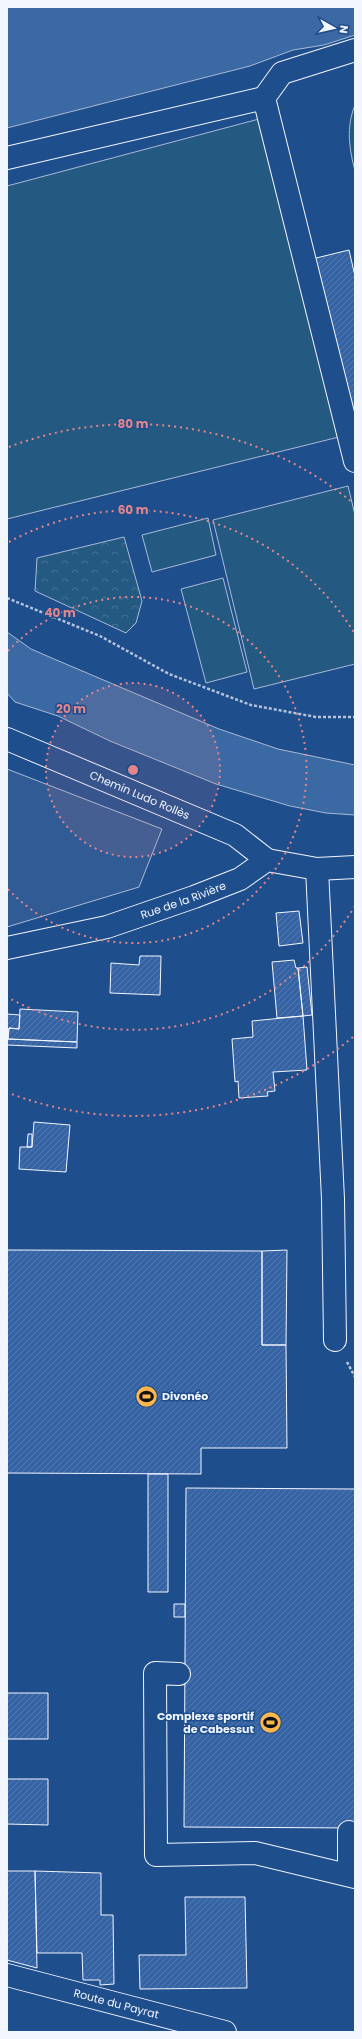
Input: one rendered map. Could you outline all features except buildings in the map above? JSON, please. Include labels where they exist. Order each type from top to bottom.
[{"type":"street","points":[[7,158],[264,98],[282,72],[355,50]]},
{"type":"street","points":[[264,98],[355,461]]},
{"type":"street","name":"Chemin Ludo Rollès","points":[[7,739],[235,835],[267,860]]},
{"type":"street","points":[[267,860],[317,869],[355,867]]},
{"type":"street","name":"Rue de la Rivière","points":[[7,948],[107,927],[194,897],[240,879],[267,860]]},
{"type":"street","points":[[317,869],[333,1199],[335,1340]]},
{"type":"street","points":[[179,1674],[155,1672],[156,1855],[255,1853],[352,1876],[349,1832]]},
{"type":"street","name":"Route du Payrat","points":[[7,1975],[225,2032]]},
{"type":"path","points":[[7,598],[100,636],[169,674],[251,705],[316,717],[355,717]]},
{"type":"green space","points":[[355,105],[355,171],[351,154],[349,129]]},
{"type":"green space","points":[[259,119],[339,437],[7,519],[7,186]]},
{"type":"green space","points":[[348,486],[355,515],[355,664],[254,689],[213,520]]},
{"type":"green space","points":[[208,518],[216,555],[152,572],[142,535]]},
{"type":"green space","points":[[124,537],[142,601],[136,623],[126,633],[35,591],[37,558]]},
{"type":"green space","points":[[223,578],[247,672],[206,683],[181,589]]},
{"type":"shaded area","points":[[7,7],[355,7],[355,35],[324,45],[293,50],[250,66],[7,128]]},
{"type":"shaded area","points":[[7,632],[31,649],[219,729],[278,749],[355,765],[355,815],[326,813],[290,806],[216,784],[110,741],[58,716],[15,702],[7,693]]},
{"type":"shaded area","points":[[7,769],[162,829],[139,887],[7,927]]},
{"type":"place","name":"Divonéo","points":[[147,1396]]},
{"type":"place","name":"Complexe sportif de Cabessut","points":[[270,1722]]}]
